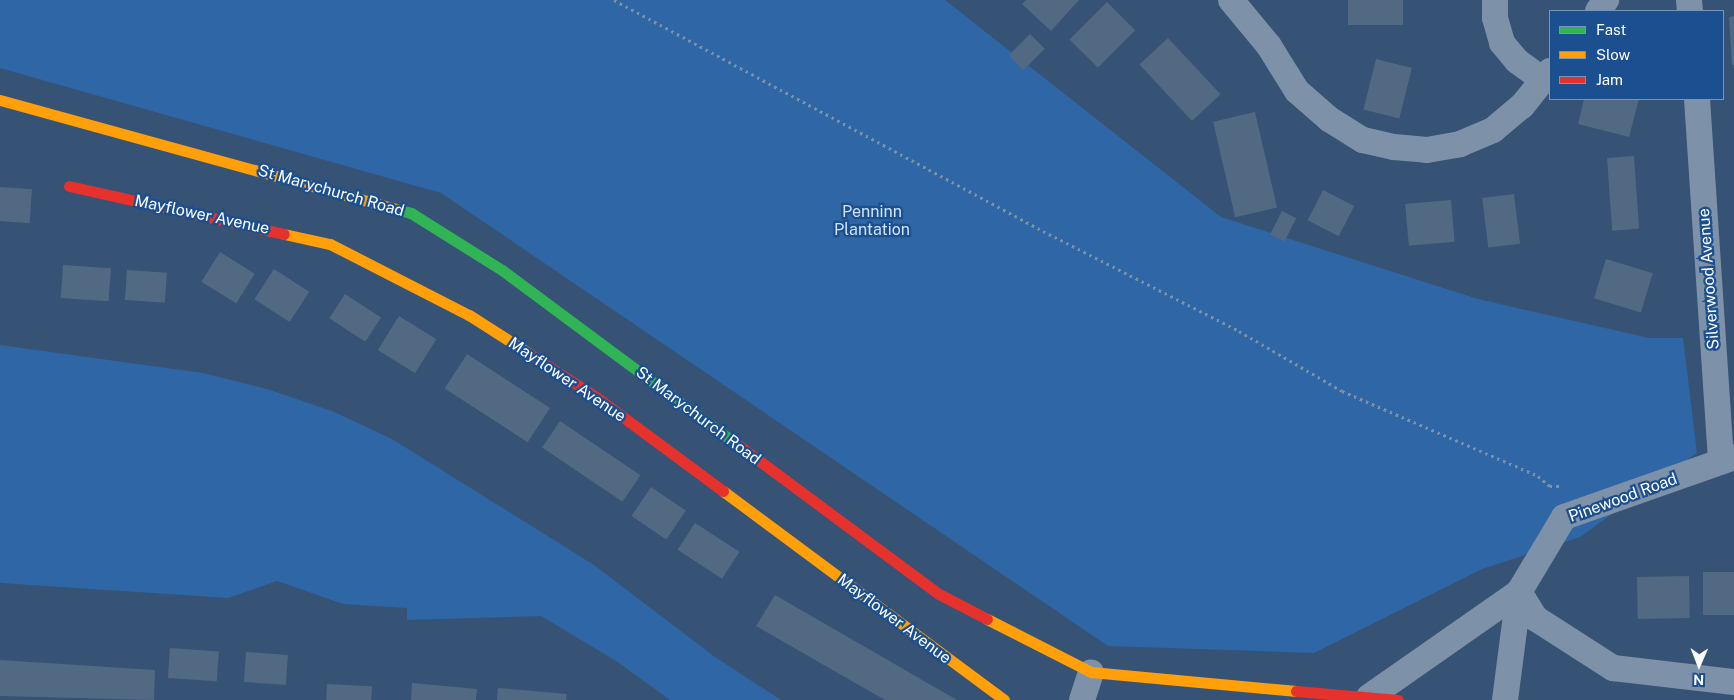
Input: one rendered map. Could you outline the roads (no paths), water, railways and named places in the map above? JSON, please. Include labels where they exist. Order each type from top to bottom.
[{"type":"street","points":[[1230,0],[1269,46],[1297,91],[1329,118],[1364,140],[1427,150],[1460,144],[1493,130],[1522,106],[1547,75],[1517,61],[1502,43],[1495,18],[1495,0]]},
{"type":"street","name":"St Marychurch Road","points":[[0,100],[411,213],[502,270],[939,594],[1091,672],[1398,700]]},
{"type":"street","name":"Silverwood Avenue","points":[[1697,100],[1727,459]]},
{"type":"street","name":"Mayflower Avenue","points":[[69,186],[330,244],[469,315],[596,397],[1004,700]]},
{"type":"street","name":"Pinewood Road","points":[[1505,700],[1519,592],[1564,517],[1727,459]]},
{"type":"street","points":[[1519,592],[1535,618],[1613,668],[1734,682]]},
{"type":"street","name":"Pinewood Road","points":[[1369,697],[1519,592]]},
{"type":"street","points":[[1082,700],[1091,672]]},
{"type":"park label","name":"Penninn Plantation","points":[[872,221]]}]
